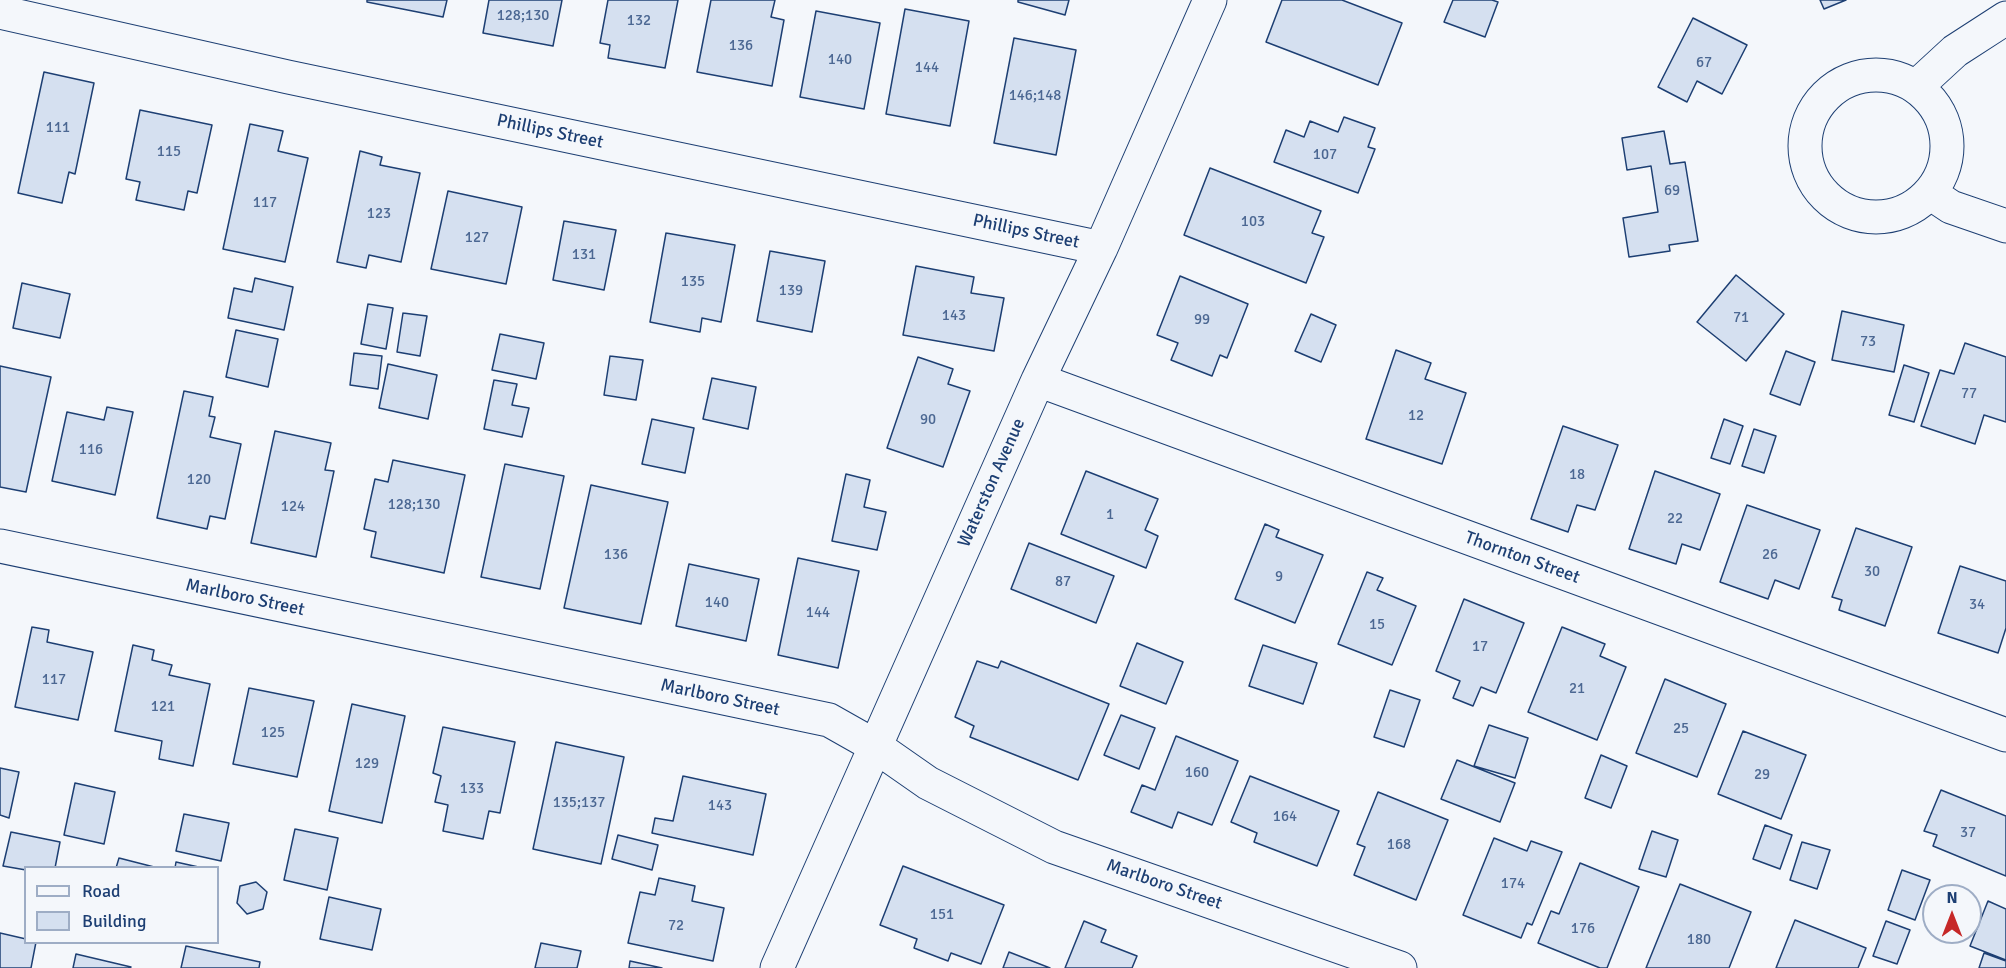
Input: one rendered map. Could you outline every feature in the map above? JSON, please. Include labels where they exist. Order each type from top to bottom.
[{"type":"street","name":"Waterston Avenue","points":[[777,968],[1038,380],[1101,248],[1210,0]]},
{"type":"street","name":"Phillips Street","points":[[0,12],[288,77],[1101,248]]},
{"type":"street","points":[[1917,86],[1955,51],[2006,18]]},
{"type":"street","points":[[1881,74],[1917,86],[1940,113],[1948,146],[1944,171],[1930,193],[1907,210],[1881,218],[1845,211],[1824,196],[1806,165],[1806,127],[1819,101],[1844,81],[1881,74]]},
{"type":"street","points":[[1930,193],[1951,207],[2006,226]]},
{"type":"street","name":"Thornton Street","points":[[1038,380],[2006,735]]},
{"type":"street","name":"Marlboro Street","points":[[0,546],[829,720],[875,746],[928,783],[1054,847],[1400,968]]},
{"type":"building","points":[[367,0],[447,0],[443,17],[367,2]]},
{"type":"building","points":[[489,0],[562,0],[553,46],[483,33]]},
{"type":"building","points":[[608,0],[678,0],[665,68],[608,58],[610,45],[600,43]]},
{"type":"building","points":[[711,0],[775,0],[771,17],[784,20],[772,86],[697,72]]},
{"type":"building","points":[[1018,0],[1069,0],[1065,15],[1018,2]]},
{"type":"building","points":[[1282,0],[1342,0],[1402,23],[1378,85],[1266,42]]},
{"type":"building","points":[[1453,0],[1498,2],[1485,37],[1444,22]]},
{"type":"building","points":[[1820,0],[1846,0],[1824,9]]},
{"type":"building","points":[[905,9],[969,21],[950,126],[886,114]]},
{"type":"building","points":[[816,11],[880,23],[864,109],[800,97]]},
{"type":"building","points":[[1693,18],[1747,45],[1722,94],[1697,81],[1687,102],[1658,87]]},
{"type":"building","points":[[1014,38],[1076,50],[1056,155],[994,143]]},
{"type":"building","points":[[44,72],[94,83],[75,174],[69,172],[62,203],[18,193]]},
{"type":"building","points":[[140,110],[212,125],[197,193],[188,191],[184,210],[136,200],[140,182],[126,179]]},
{"type":"building","points":[[1344,117],[1375,128],[1368,147],[1375,149],[1358,193],[1274,162],[1286,130],[1304,137],[1310,121],[1338,132]]},
{"type":"building","points":[[250,124],[283,131],[278,151],[308,158],[285,262],[223,249]]},
{"type":"building","points":[[1664,131],[1670,164],[1685,162],[1698,241],[1669,245],[1670,251],[1629,257],[1623,218],[1658,212],[1651,166],[1627,170],[1622,138]]},
{"type":"building","points":[[360,151],[382,157],[380,165],[420,173],[401,262],[369,255],[366,268],[337,262]]},
{"type":"building","points":[[1210,168],[1321,211],[1312,233],[1324,237],[1306,283],[1184,235]]},
{"type":"building","points":[[448,191],[522,207],[506,284],[431,269]]},
{"type":"building","points":[[564,221],[616,230],[604,290],[553,280]]},
{"type":"building","points":[[666,233],[735,245],[721,322],[702,318],[700,332],[650,322]]},
{"type":"building","points":[[770,251],[825,261],[812,332],[757,321]]},
{"type":"building","points":[[916,266],[974,277],[971,293],[1004,298],[994,351],[903,335]]},
{"type":"building","points":[[1736,275],[1784,314],[1746,361],[1697,322]]},
{"type":"building","points":[[1180,276],[1248,304],[1227,358],[1220,355],[1212,376],[1171,360],[1178,343],[1157,335]]},
{"type":"building","points":[[255,278],[293,287],[284,330],[228,318],[234,288],[252,292]]},
{"type":"building","points":[[22,283],[70,294],[60,338],[13,328]]},
{"type":"building","points":[[368,304],[393,308],[386,349],[361,344]]},
{"type":"building","points":[[1842,311],[1904,325],[1894,372],[1832,360]]},
{"type":"building","points":[[403,313],[427,316],[420,356],[397,352]]},
{"type":"building","points":[[1311,314],[1336,325],[1321,362],[1295,351]]},
{"type":"building","points":[[236,330],[278,339],[268,387],[226,377]]},
{"type":"building","points":[[500,334],[544,343],[536,379],[492,370]]},
{"type":"building","points":[[1965,343],[2006,357],[2006,422],[1984,415],[1975,444],[1921,426],[1940,370],[1954,374]]},
{"type":"building","points":[[1396,350],[1431,363],[1425,379],[1466,393],[1442,464],[1366,439]]},
{"type":"building","points":[[1786,351],[1815,362],[1800,405],[1770,394]]},
{"type":"building","points":[[354,353],[382,356],[378,389],[350,385]]},
{"type":"building","points":[[610,356],[643,360],[636,400],[604,395]]},
{"type":"building","points":[[918,357],[953,369],[948,384],[970,391],[943,467],[887,448]]},
{"type":"building","points":[[388,364],[437,375],[428,419],[379,408]]},
{"type":"building","points":[[1904,365],[1929,373],[1914,422],[1889,415]]},
{"type":"building","points":[[0,366],[51,377],[26,492],[0,487]]},
{"type":"building","points":[[712,378],[756,387],[748,429],[703,419]]},
{"type":"building","points":[[494,380],[517,384],[512,405],[529,408],[522,437],[484,429]]},
{"type":"building","points":[[184,391],[213,397],[209,416],[215,417],[210,437],[241,444],[225,519],[210,516],[207,529],[157,518]]},
{"type":"building","points":[[107,407],[133,412],[115,495],[52,481],[67,412],[104,420]]},
{"type":"building","points":[[652,419],[694,428],[685,473],[642,464]]},
{"type":"building","points":[[1724,419],[1743,426],[1730,464],[1711,458]]},
{"type":"building","points":[[1563,426],[1618,445],[1595,510],[1577,505],[1568,532],[1531,519]]},
{"type":"building","points":[[1754,429],[1776,436],[1764,473],[1742,466]]},
{"type":"building","points":[[275,431],[331,443],[325,470],[334,471],[316,557],[251,543]]},
{"type":"building","points":[[393,460],[465,475],[444,573],[371,557],[376,532],[364,529],[375,479],[388,482]]},
{"type":"building","points":[[505,464],[564,476],[540,589],[481,577]]},
{"type":"building","points":[[1086,471],[1158,499],[1145,530],[1158,536],[1146,568],[1061,534]]},
{"type":"building","points":[[1655,471],[1720,494],[1700,550],[1682,544],[1676,564],[1629,549]]},
{"type":"building","points":[[846,474],[870,480],[864,507],[886,512],[877,550],[832,541]]},
{"type":"building","points":[[591,485],[668,502],[641,624],[564,608]]},
{"type":"building","points":[[1747,505],[1820,530],[1799,589],[1775,580],[1768,599],[1720,582]]},
{"type":"building","points":[[1265,524],[1279,530],[1276,537],[1323,555],[1295,623],[1235,599]]},
{"type":"building","points":[[1856,528],[1912,547],[1885,626],[1839,610],[1842,600],[1832,597]]},
{"type":"building","points":[[1029,543],[1114,576],[1096,623],[1011,589]]},
{"type":"building","points":[[798,558],[859,571],[838,668],[778,655]]},
{"type":"building","points":[[689,564],[759,579],[746,641],[676,626]]},
{"type":"building","points":[[1960,566],[2006,581],[2006,628],[1998,653],[1938,633]]},
{"type":"building","points":[[1367,572],[1383,578],[1377,590],[1416,606],[1392,665],[1338,644]]},
{"type":"building","points":[[1464,599],[1524,623],[1496,693],[1481,687],[1473,706],[1453,698],[1460,681],[1436,671]]},
{"type":"building","points":[[32,627],[49,630],[47,642],[93,652],[78,720],[15,707]]},
{"type":"building","points":[[1562,627],[1605,644],[1600,656],[1626,667],[1597,740],[1528,712]]},
{"type":"building","points":[[1137,643],[1183,662],[1166,704],[1120,686]]},
{"type":"building","points":[[133,645],[154,650],[152,660],[172,665],[169,675],[210,684],[193,766],[159,759],[162,741],[115,731]]},
{"type":"building","points":[[1263,645],[1317,663],[1303,704],[1249,686]]},
{"type":"building","points":[[977,661],[998,668],[1001,661],[1109,704],[1078,780],[970,737],[974,726],[955,717]]},
{"type":"building","points":[[1665,679],[1726,704],[1697,777],[1636,753]]},
{"type":"building","points":[[249,688],[314,701],[297,777],[233,764]]},
{"type":"building","points":[[1390,690],[1420,700],[1404,747],[1374,737]]},
{"type":"building","points":[[352,704],[405,716],[382,823],[329,811]]},
{"type":"building","points":[[1121,715],[1155,728],[1139,769],[1104,755]]},
{"type":"building","points":[[1489,725],[1528,738],[1515,778],[1474,766]]},
{"type":"building","points":[[443,727],[515,742],[500,813],[489,811],[483,839],[443,831],[448,805],[435,802],[441,776],[433,773]]},
{"type":"building","points":[[1743,731],[1806,755],[1781,819],[1718,794]]},
{"type":"building","points":[[1176,736],[1238,761],[1212,825],[1178,812],[1172,828],[1131,812],[1142,785],[1155,790]]},
{"type":"building","points":[[556,742],[624,757],[601,864],[533,849]]},
{"type":"building","points":[[1601,755],[1627,766],[1611,808],[1585,798]]},
{"type":"building","points":[[1457,760],[1515,783],[1500,822],[1441,799]]},
{"type":"building","points":[[0,768],[19,772],[9,818],[0,815]]},
{"type":"building","points":[[683,776],[766,794],[753,855],[652,833],[655,818],[673,821]]},
{"type":"building","points":[[1250,776],[1339,811],[1317,866],[1254,842],[1257,833],[1231,822]]},
{"type":"building","points":[[75,783],[115,792],[104,844],[64,835]]},
{"type":"building","points":[[1941,790],[2006,816],[2006,876],[1933,846],[1937,835],[1924,831]]},
{"type":"building","points":[[1378,792],[1448,820],[1416,900],[1354,875],[1365,847],[1357,844]]},
{"type":"building","points":[[184,814],[229,823],[221,861],[176,851]]},
{"type":"building","points":[[1765,825],[1792,835],[1780,869],[1753,859]]},
{"type":"building","points":[[295,829],[338,838],[327,890],[284,880]]},
{"type":"building","points":[[1652,831],[1678,840],[1666,877],[1639,869]]},
{"type":"building","points":[[11,832],[60,842],[55,866],[24,866],[24,870],[3,866]]},
{"type":"building","points":[[618,835],[658,845],[652,870],[612,859]]},
{"type":"building","points":[[1494,838],[1527,851],[1531,841],[1562,852],[1532,925],[1527,923],[1521,938],[1463,915]]},
{"type":"building","points":[[1802,842],[1830,850],[1817,889],[1790,880]]},
{"type":"building","points":[[119,858],[150,866],[117,866]]},
{"type":"building","points":[[176,862],[194,866],[175,866]]},
{"type":"building","points":[[1580,863],[1639,887],[1607,968],[1600,968],[1538,943],[1551,911],[1559,914]]},
{"type":"building","points":[[903,866],[1004,905],[981,964],[951,953],[948,961],[914,948],[917,939],[880,925]]},
{"type":"building","points":[[1902,870],[1930,880],[1928,884],[1922,884],[1922,901],[1915,920],[1888,910]]},
{"type":"building","points":[[659,878],[695,886],[692,901],[724,908],[713,961],[628,943],[640,892],[655,895]]},
{"type":"building","points":[[256,882],[267,892],[263,909],[247,914],[237,903],[240,886]]},
{"type":"building","points":[[1680,884],[1751,912],[1729,968],[1646,968]]},
{"type":"building","points":[[329,897],[381,909],[372,950],[320,939]]},
{"type":"building","points":[[1988,901],[2006,909],[2006,960],[1970,946],[1971,944],[1982,944],[1982,916]]},
{"type":"building","points":[[1795,920],[1866,948],[1858,968],[1776,968]]},
{"type":"building","points":[[1084,921],[1106,930],[1101,942],[1137,956],[1132,968],[1065,968]]},
{"type":"building","points":[[1886,921],[1910,930],[1897,964],[1873,956]]},
{"type":"building","points":[[0,933],[24,939],[24,944],[36,944],[31,968],[0,968]]},
{"type":"building","points":[[541,943],[581,951],[577,968],[535,968]]},
{"type":"building","points":[[186,946],[260,962],[259,968],[181,968]]},
{"type":"building","points":[[1009,952],[1050,968],[1003,968]]},
{"type":"building","points":[[1984,953],[2006,961],[2006,968],[1979,968]]},
{"type":"building","points":[[76,954],[131,967],[73,968]]},
{"type":"building","points":[[630,961],[662,968],[629,968]]}]
